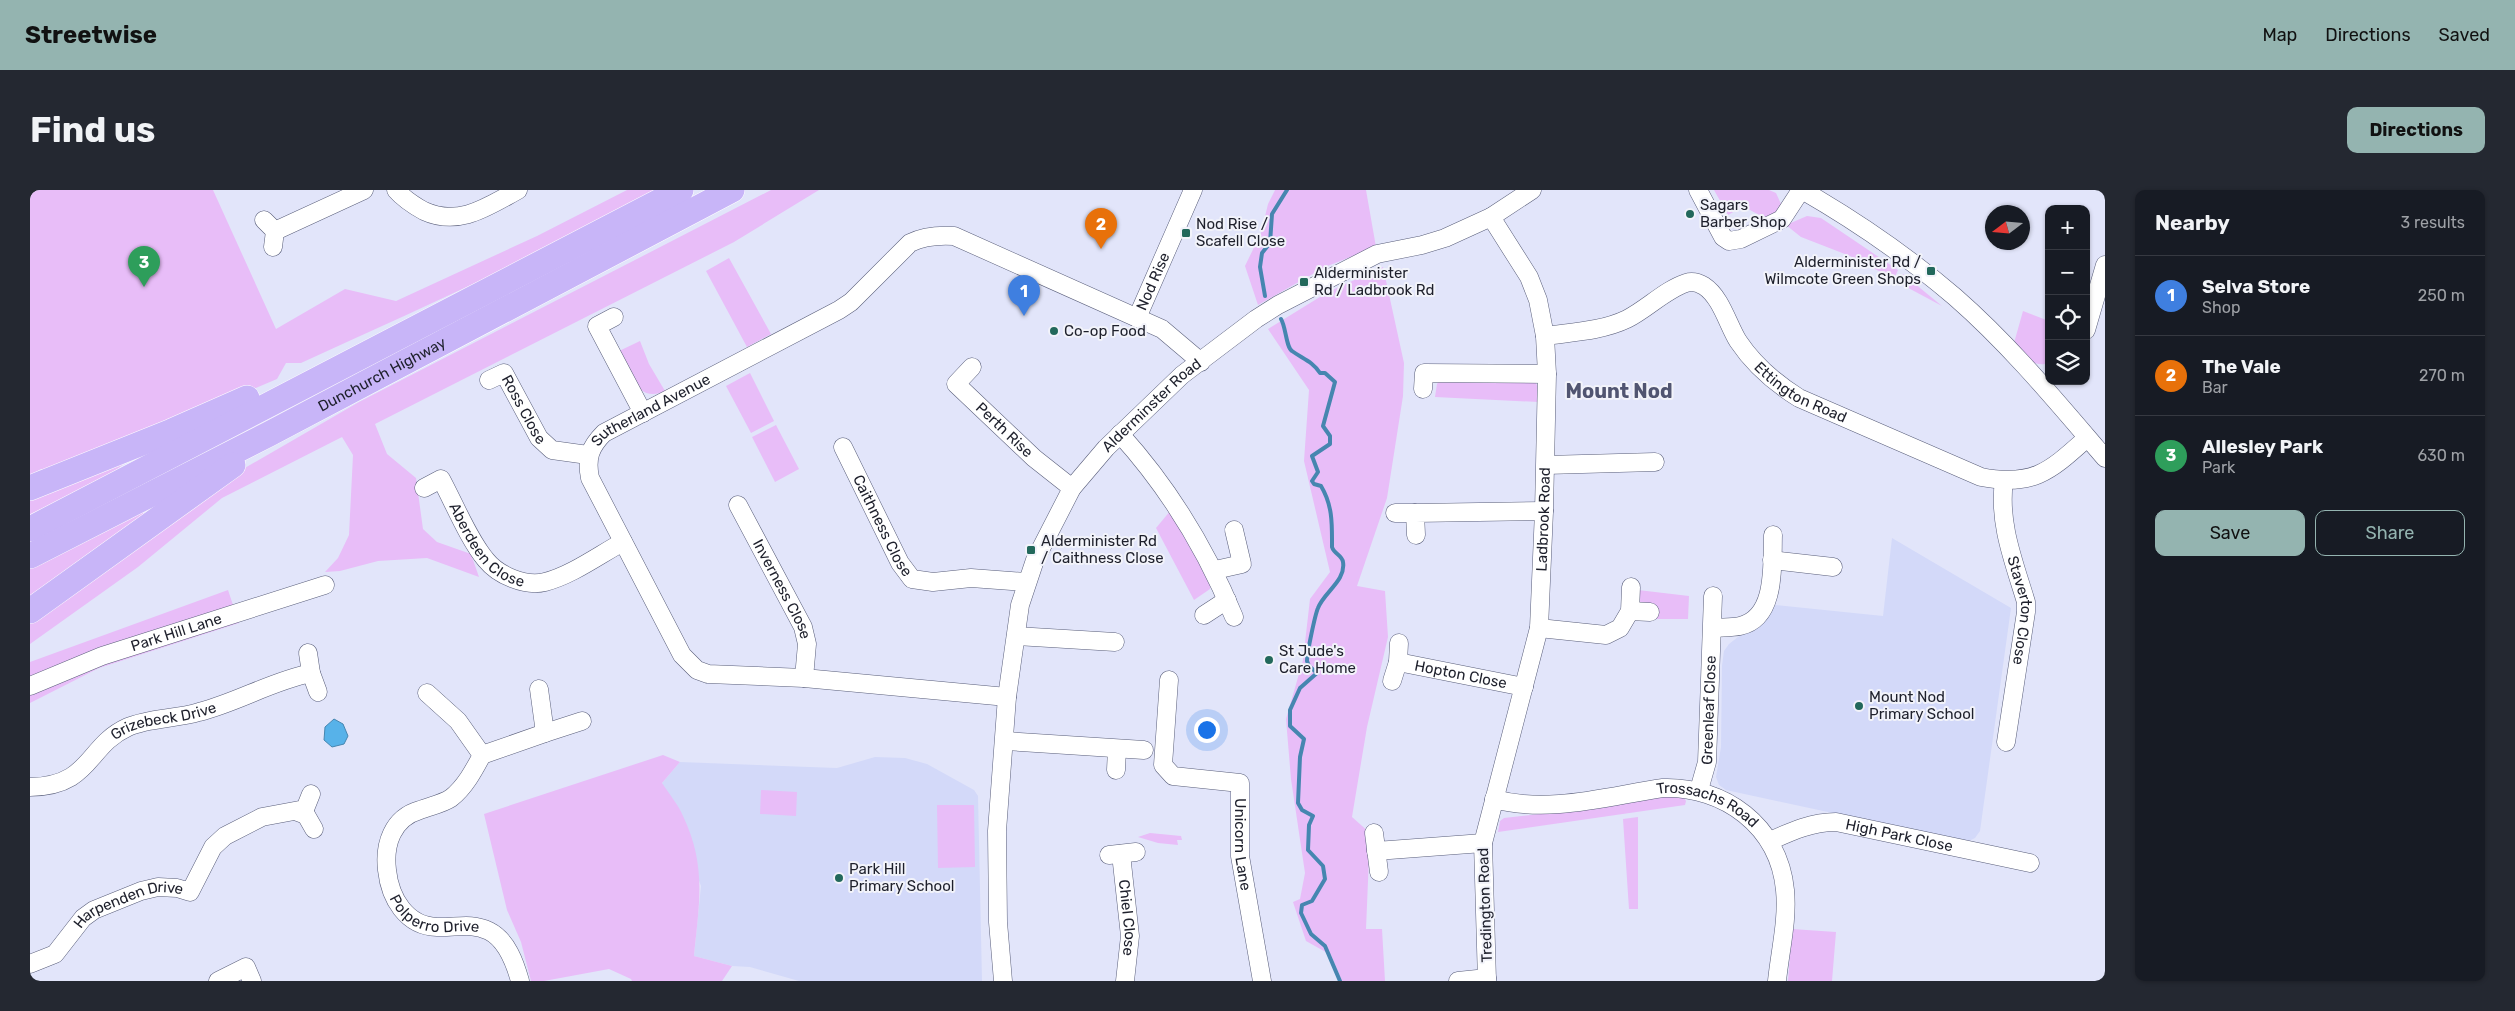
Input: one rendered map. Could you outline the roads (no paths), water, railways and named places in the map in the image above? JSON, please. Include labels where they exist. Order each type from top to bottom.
[{"type":"highway","name":"Dunchurch Highway","points":[[30,529],[681,190]]},
{"type":"highway","name":"Dunchurch Highway","points":[[30,556],[268,434],[732,190]]},
{"type":"highway","points":[[30,488],[172,432],[364,347],[387,343]]},
{"type":"highway","points":[[30,611],[244,458],[268,434]]},
{"type":"street","points":[[270,233],[364,190]]},
{"type":"street","points":[[396,190],[416,207],[447,218],[476,212],[518,190]]},
{"type":"street","name":"Nod Rise","points":[[1137,318],[1193,190]]},
{"type":"street","name":"Alderminster Road","points":[[1003,981],[999,953],[996,874],[1007,697],[1020,605],[1026,582],[1035,560],[1072,488],[1092,463],[1120,434],[1182,375],[1256,319],[1278,305],[1377,254],[1422,246],[1491,217],[1532,190]]},
{"type":"street","points":[[1698,190],[1723,237],[1729,241],[1741,239],[1782,219],[1801,190],[1880,239],[1924,271],[2044,378],[2087,438],[2105,458]]},
{"type":"street","name":"Ladbrook Road","points":[[1484,836],[1538,628],[1546,464],[1547,374],[1545,336],[1538,300],[1529,277],[1491,217]]},
{"type":"street","name":"Sutherland Avenue","points":[[1007,697],[804,678],[708,674],[697,670],[682,654],[590,478],[588,455],[594,443],[604,433],[839,310],[865,288],[901,250],[920,238],[938,235],[954,236],[1162,329],[1201,362]]},
{"type":"street","points":[[2090,316],[2105,265]]},
{"type":"street","name":"Ettington Road","points":[[1545,336],[1601,329],[1628,319],[1681,285],[1696,282],[1704,286],[1712,294],[1738,341],[1752,360],[1777,384],[1799,398],[1982,478],[2004,481],[2039,475],[2054,467],[2087,438]]},
{"type":"street","points":[[614,317],[597,326],[643,413]]},
{"type":"street","name":"Perth Rise","points":[[972,367],[956,384],[1034,458],[1072,488]]},
{"type":"street","name":"Ross Close","points":[[489,380],[504,373],[540,438],[552,450],[588,455]]},
{"type":"street","points":[[1423,389],[1424,373],[1547,374]]},
{"type":"street","points":[[1120,434],[1155,475],[1215,570],[1234,617]]},
{"type":"street","name":"Caithness Close","points":[[843,447],[900,563],[912,579],[933,582],[971,578],[1026,582]]},
{"type":"street","points":[[1546,464],[1655,462]]},
{"type":"street","name":"Aberdeen Close","points":[[424,488],[442,479],[485,559],[500,571],[520,581],[544,582],[558,577],[623,542]]},
{"type":"street","name":"Staverton Close","points":[[2004,481],[2001,501],[2002,518],[2026,602],[2006,742]]},
{"type":"street","name":"Inverness Close","points":[[738,505],[803,627],[807,644],[804,678]]},
{"type":"street","points":[[1395,513],[1544,510]]},
{"type":"street","points":[[1415,513],[1416,535]]},
{"type":"street","points":[[1215,570],[1242,564],[1234,530]]},
{"type":"street","points":[[1713,628],[1742,626],[1760,613],[1772,586],[1773,535]]},
{"type":"street","points":[[1772,560],[1833,567]]},
{"type":"street","name":"Park Hill Lane","points":[[30,686],[102,656],[325,585]]},
{"type":"street","points":[[1538,628],[1606,634],[1620,628],[1630,611],[1632,587]]},
{"type":"street","name":"Greenleaf Close","points":[[1699,790],[1708,762],[1713,596]]},
{"type":"street","points":[[1204,615],[1228,600]]},
{"type":"street","points":[[1630,611],[1650,612]]},
{"type":"street","points":[[1016,636],[1093,635],[1115,642]]},
{"type":"street","name":"Hopton Close","points":[[1392,681],[1398,662],[1399,643]]},
{"type":"street","points":[[308,653],[311,673],[318,692]]},
{"type":"street","name":"Hopton Close","points":[[1398,662],[1524,687]]},
{"type":"street","name":"Grizebeck Drive","points":[[30,787],[54,784],[68,779],[83,770],[107,743],[128,727],[199,712],[248,695],[274,682],[311,673]]},
{"type":"street","name":"Unicorn Lane","points":[[1169,680],[1163,765],[1173,776],[1240,782],[1240,856],[1262,981]]},
{"type":"street","points":[[539,689],[545,732]]},
{"type":"street","points":[[427,693],[458,721],[482,755],[582,721]]},
{"type":"street","points":[[1005,741],[1144,750]]},
{"type":"street","points":[[1116,770],[1117,749]]},
{"type":"street","name":"Polperro Drive","points":[[482,755],[464,785],[451,798],[408,815],[392,830],[386,859],[389,886],[398,905],[416,921],[438,927],[467,925],[491,931],[510,953],[520,981]]},
{"type":"street","name":"Trossachs Road","points":[[1494,798],[1516,805],[1542,806],[1663,788],[1699,790],[1731,804],[1758,827],[1770,841],[1777,854],[1785,889],[1786,909],[1777,981]]},
{"type":"street","points":[[298,812],[304,809],[310,794]]},
{"type":"street","points":[[298,812],[306,815],[314,829]]},
{"type":"street","name":"Harpenden Drive","points":[[30,964],[55,954],[82,918],[94,910],[141,891],[158,887],[177,888],[190,892],[213,847],[225,836],[262,817],[298,812]]},
{"type":"street","name":"High Park Close","points":[[1770,841],[1799,828],[1820,822],[1836,822],[2030,864]]},
{"type":"street","points":[[1374,833],[1379,872]]},
{"type":"street","points":[[1376,851],[1484,836]]},
{"type":"street","name":"Tredington Road","points":[[1484,836],[1487,980]]},
{"type":"street","name":"Chiel Close","points":[[1122,853],[1130,936],[1125,981]]},
{"type":"street","points":[[218,981],[246,967],[252,981]]},
{"type":"street","points":[[1458,981],[1487,980]]},
{"type":"water","points":[[334,719],[343,724],[348,736],[344,744],[332,747],[324,740],[325,727]]},
{"type":"waterway","points":[[1265,296],[1260,267],[1262,253],[1270,243],[1272,214],[1287,190]]},
{"type":"waterway","points":[[1281,319],[1290,349],[1311,363],[1320,373],[1325,373],[1335,382],[1323,426],[1330,436],[1330,444],[1312,456],[1318,472],[1312,481],[1314,484],[1321,486],[1328,501],[1331,516],[1332,547],[1340,556],[1343,562],[1343,569],[1338,581],[1318,608],[1311,634],[1307,661],[1309,666],[1317,673],[1300,688],[1290,710],[1290,726],[1304,739],[1300,757],[1298,803],[1302,810],[1313,816],[1309,825],[1308,850],[1323,866],[1325,879],[1312,901],[1302,905],[1301,913],[1311,934],[1325,946],[1340,981]]},
{"type":"place","name":"Sagars Barber Shop","points":[[1690,214]]},
{"type":"place","name":"Nod Rise / Scafell Close","points":[[1186,233]]},
{"type":"place","name":"The Vale","points":[[1101,249]]},
{"type":"place","name":"Alderminister Rd / Wilmcote Green Shops","points":[[1931,271]]},
{"type":"place","name":"Alderminister Rd / Ladbrook Rd","points":[[1304,282]]},
{"type":"place","name":"Allesley Park","points":[[144,287]]},
{"type":"place","name":"Selva Store","points":[[1024,316]]},
{"type":"place","name":"Co-op Food","points":[[1054,331]]},
{"type":"place","name":"Alderminister Rd / Caithness Close","points":[[1031,550]]},
{"type":"place","name":"St Jude's Care Home","points":[[1269,660]]},
{"type":"place","name":"Mount Nod Primary School","points":[[1859,706]]},
{"type":"place","name":"Park Hill Primary School","points":[[839,878]]},
{"type":"district","name":"Mount Nod","points":[[1619,391]]}]
